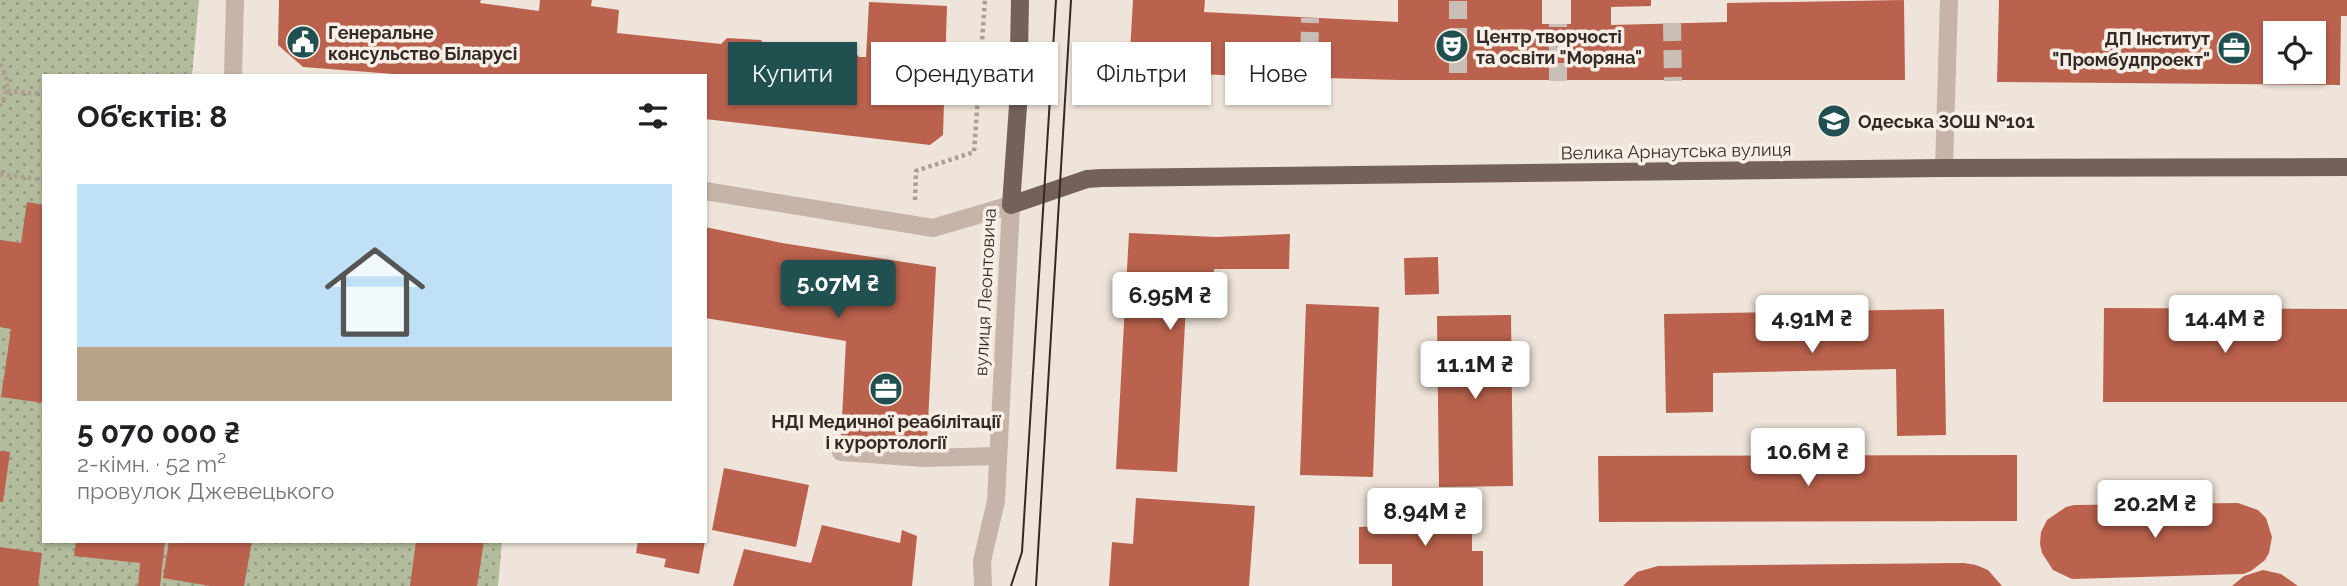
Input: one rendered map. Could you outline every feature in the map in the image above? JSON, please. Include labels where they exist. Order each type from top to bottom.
[{"type":"main road","name":"вулиця Леонтовича","points":[[1011,205],[1018,106],[1020,0]]},
{"type":"main road","name":"Велика Арнаутська вулиця","points":[[1011,205],[1094,178],[1944,168],[2347,167]]},
{"type":"street","points":[[233,74],[235,0]]},
{"type":"street","points":[[1944,168],[1949,0]]},
{"type":"street","points":[[707,191],[933,228],[1011,205]]},
{"type":"street","name":"вулиця Леонтовича","points":[[983,586],[982,561],[996,501],[1011,205]]},
{"type":"street","points":[[841,452],[924,458],[997,456]]},
{"type":"street","points":[[973,586],[982,561]]},
{"type":"path","points":[[913,225],[916,171],[974,152],[985,0]]},
{"type":"path","points":[[0,64],[7,77],[7,91],[0,106]]},
{"type":"path","points":[[7,91],[42,94]]},
{"type":"path","points":[[0,174],[42,180]]},
{"type":"green space","points":[[0,0],[199,0],[192,74],[42,74],[42,543],[502,543],[498,586],[0,586]]},
{"type":"building","points":[[279,0],[481,0],[480,3],[539,11],[540,0],[592,0],[591,6],[619,10],[617,33],[721,44],[727,38],[761,40],[762,42],[728,42],[728,105],[857,105],[857,55],[866,57],[869,2],[947,6],[946,42],[871,42],[871,105],[944,105],[943,135],[930,145],[707,119],[707,74],[394,74],[303,67],[278,45]]},
{"type":"building","points":[[1133,0],[1205,0],[1204,12],[1398,22],[1398,0],[1542,0],[1542,24],[1571,24],[1571,0],[1651,0],[1651,6],[1611,7],[1611,25],[1727,22],[1727,3],[1904,0],[1905,80],[1331,78],[1331,42],[1225,42],[1225,75],[1220,75],[1211,74],[1211,42],[1131,42]]},
{"type":"building","name":"ДП Інститут \"Промбудпроект\"","points":[[1999,0],[2347,0],[2347,16],[2341,16],[2340,85],[1997,82]]},
{"type":"building","points":[[27,202],[42,205],[42,403],[1,397],[11,329],[0,327],[0,240],[21,243]]},
{"type":"building","name":"НДІ Медичної реабілітації і курортології","points":[[707,227],[782,243],[936,267],[927,441],[841,437],[846,341],[707,318]]},
{"type":"building","points":[[1129,233],[1216,237],[1290,234],[1289,269],[1214,269],[1213,288],[1187,287],[1177,472],[1116,469]]},
{"type":"building","points":[[1438,257],[1439,294],[1405,295],[1404,258]]},
{"type":"building","points":[[1306,304],[1379,307],[1373,477],[1300,475]]},
{"type":"building","points":[[2104,308],[2347,309],[2347,402],[2103,402]]},
{"type":"building","points":[[1944,309],[1946,435],[1897,436],[1896,369],[1713,373],[1713,412],[1666,413],[1664,314]]},
{"type":"building","points":[[1511,315],[1513,486],[1439,487],[1437,316]]},
{"type":"building","points":[[0,451],[10,452],[3,502],[0,502]]},
{"type":"building","points":[[2017,455],[2017,521],[1599,522],[1598,456]]},
{"type":"building","points":[[724,468],[809,485],[796,547],[712,530]]},
{"type":"building","points":[[1136,498],[1255,506],[1249,586],[1109,586],[1112,542],[1133,544]]},
{"type":"building","points":[[2238,503],[2258,510],[2266,518],[2272,537],[2265,560],[2243,574],[2072,579],[2053,570],[2042,553],[2041,532],[2047,520],[2066,507]]},
{"type":"building","points":[[1406,507],[1472,507],[1472,551],[1483,551],[1483,586],[1392,586],[1392,564],[1359,564],[1359,527],[1384,526],[1384,515],[1406,515]]},
{"type":"building","points":[[822,525],[900,543],[902,530],[917,536],[912,586],[733,586],[744,549],[811,563]]},
{"type":"building","points":[[76,543],[165,543],[160,586],[138,586],[140,563],[74,556]]},
{"type":"building","points":[[169,543],[252,543],[244,586],[210,586],[163,578]]},
{"type":"building","points":[[416,543],[484,543],[477,586],[410,586]]},
{"type":"building","points":[[638,543],[705,543],[699,574],[664,567],[666,559],[636,553]]},
{"type":"building","points":[[0,547],[42,553],[38,586],[0,586]]},
{"type":"building","points":[[1964,563],[1988,570],[2002,586],[1623,586],[1637,572],[1658,566]]},
{"type":"building","points":[[2263,570],[2281,574],[2298,586],[2232,586],[2244,576]]},
{"type":"tunnel","points":[[1458,1],[1458,80]]},
{"type":"tunnel","points":[[1310,18],[1310,42]]},
{"type":"tunnel","points":[[1672,23],[1673,81]]},
{"type":"tunnel","points":[[1558,24],[1558,81]]},
{"type":"tram line","points":[[1011,586],[1022,552],[1056,0]]},
{"type":"tram line","points":[[1036,586],[1071,0]]},
{"type":"place","name":"Генеральне консульство Біларусі","points":[[303,42]]},
{"type":"place","name":"Центр творчості та освіти \"Моряна\"","points":[[1452,46]]},
{"type":"place","name":"ДП Інститут \"Промбудпроект\"","points":[[2234,48]]},
{"type":"place","name":"Одеська ЗОШ №101","points":[[1834,121]]},
{"type":"place","name":"НДІ Медичної реабілітації і курортології","points":[[886,389]]}]
